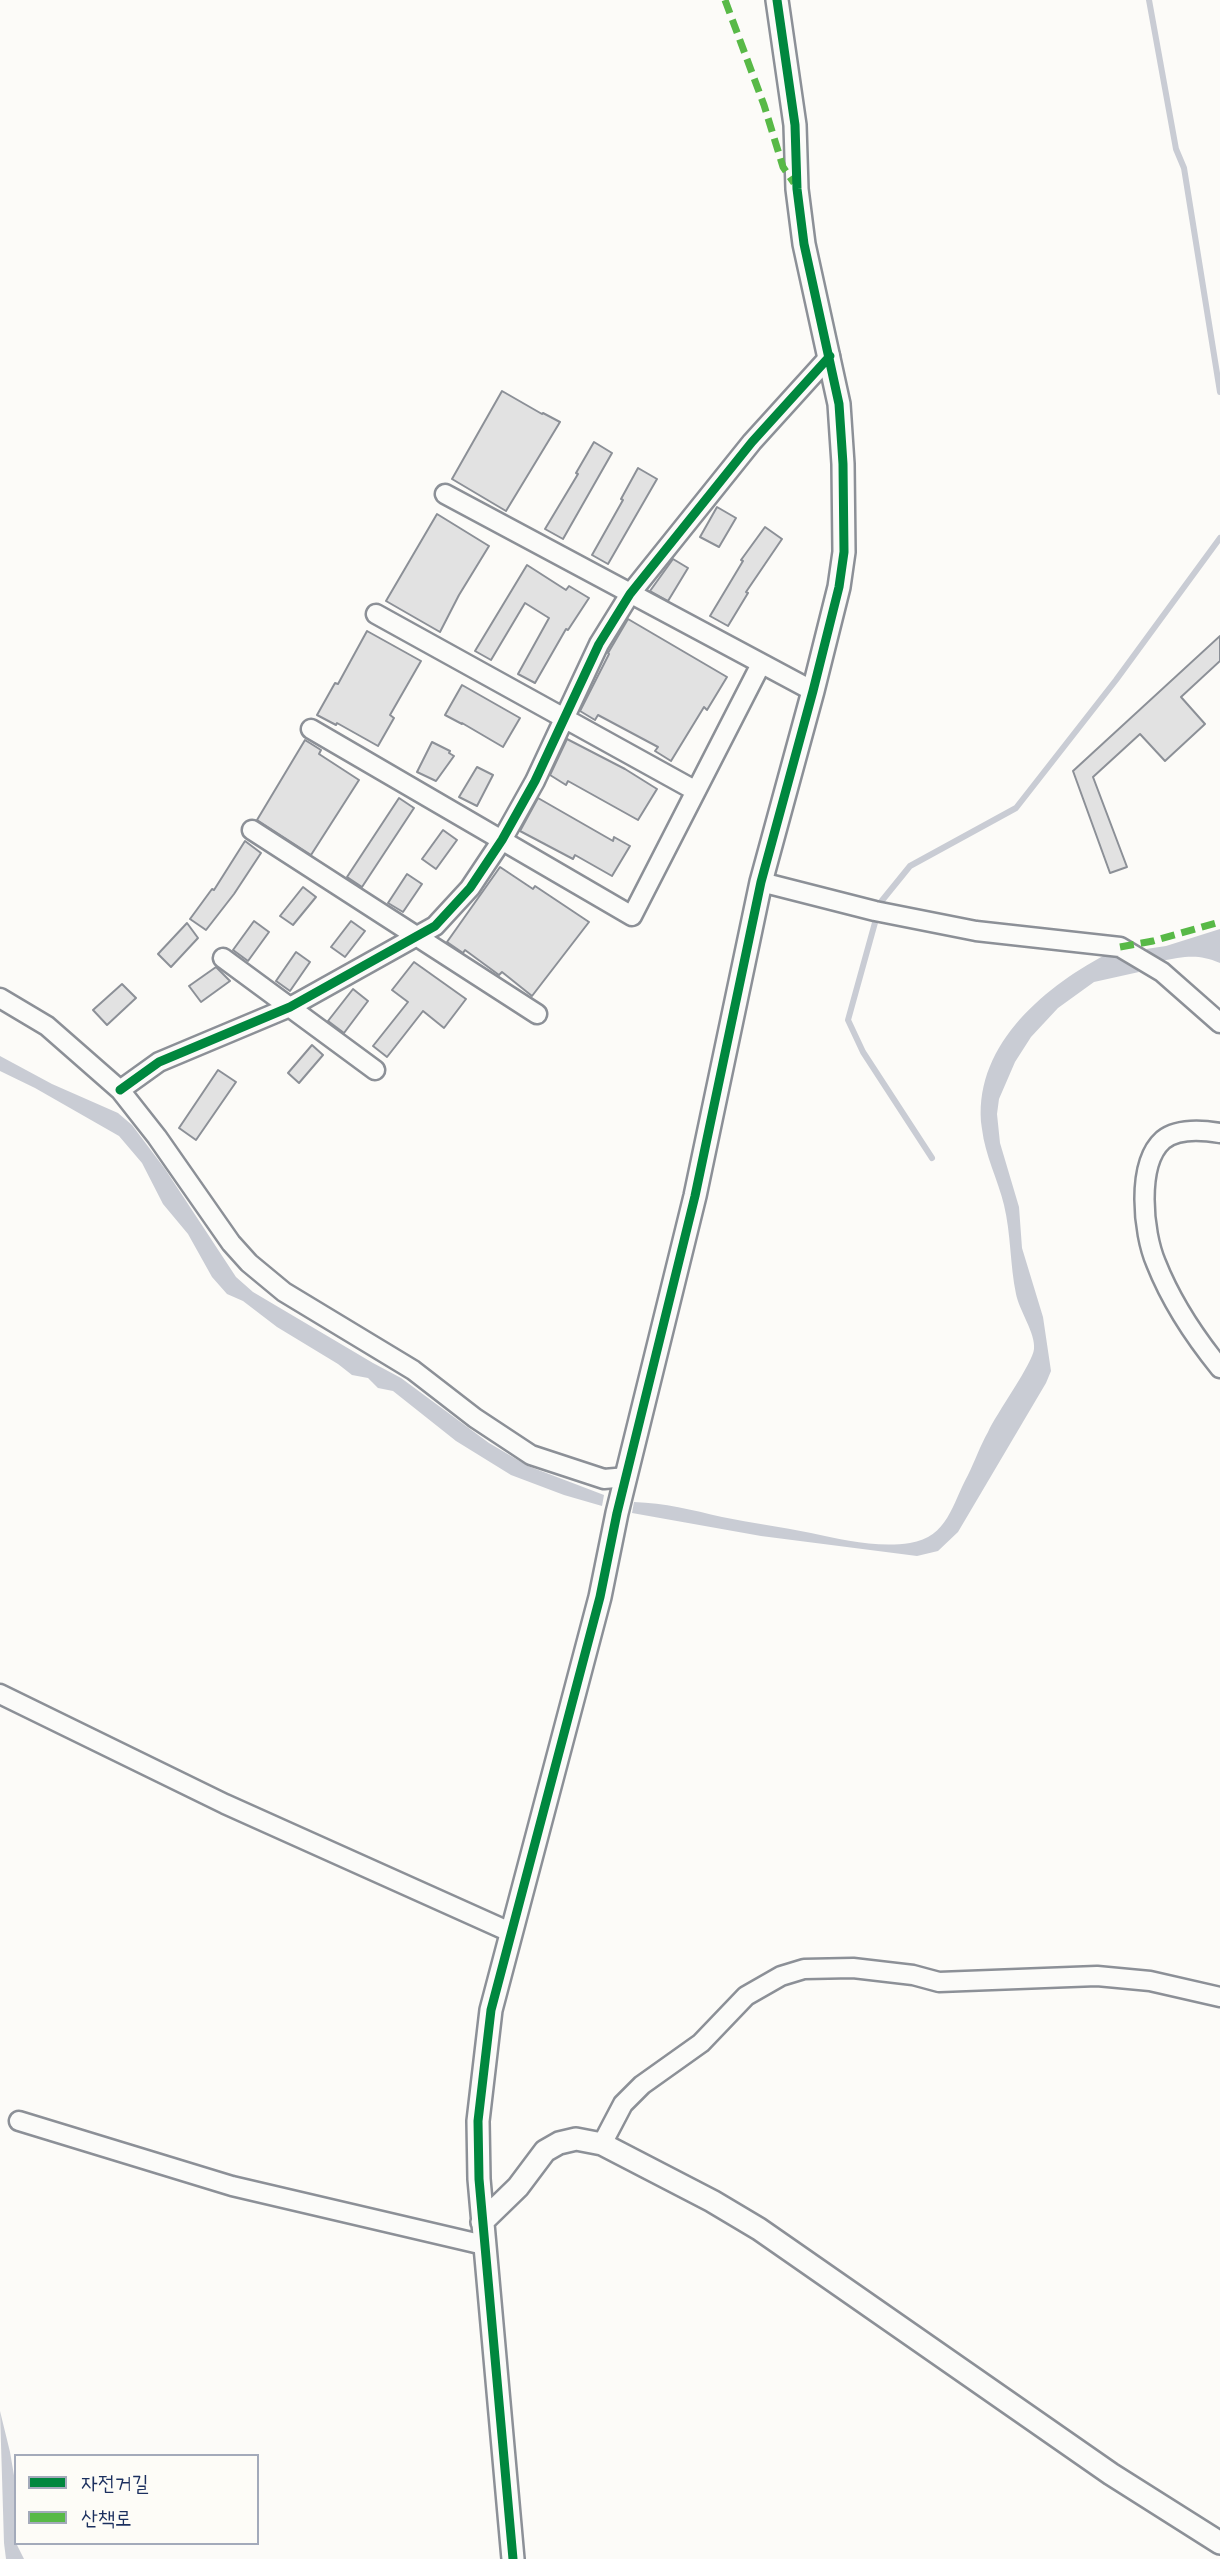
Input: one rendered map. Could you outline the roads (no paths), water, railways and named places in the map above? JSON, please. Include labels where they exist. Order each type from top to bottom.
[{"type":"street","points":[[513,2559],[482,2222],[478,2122],[491,2010],[592,1630],[617,1513],[695,1196],[761,882],[813,691],[845,552],[839,404],[802,230],[797,189],[795,125],[777,0]]},
{"type":"street","points":[[120,1090],[159,1062],[290,1007],[435,926],[470,888],[502,840],[535,781],[599,645],[631,594],[752,442],[830,356]]},
{"type":"street","points":[[445,494],[813,691]]},
{"type":"street","points":[[376,614],[696,791]]},
{"type":"street","points":[[311,729],[632,916],[761,664]]},
{"type":"street","points":[[252,830],[537,1014]]},
{"type":"street","points":[[761,882],[875,911],[976,931],[1120,947],[1162,972],[1220,1023]]},
{"type":"street","points":[[223,958],[375,1070]]},
{"type":"street","points":[[0,998],[47,1026],[120,1090],[157,1137],[231,1243],[249,1263],[284,1292],[412,1370],[475,1418],[531,1455],[604,1479],[625,1483]]},
{"type":"street","points":[[1220,1133],[1181,1132],[1164,1139],[1153,1153],[1148,1169],[1145,1206],[1149,1242],[1166,1287],[1198,1340],[1220,1368]]},
{"type":"street","points":[[0,1694],[226,1804],[510,1932]]},
{"type":"street","points":[[602,2144],[623,2104],[631,2095],[701,2043],[746,1996],[781,1976],[804,1969],[853,1968],[913,1975],[939,1982],[1097,1976],[1150,1981],[1220,1997]]},
{"type":"street","points":[[19,2121],[233,2186],[484,2245]]},
{"type":"street","points":[[482,2222],[518,2187],[545,2151],[559,2143],[576,2139],[602,2144],[712,2201],[759,2229],[1111,2474],[1220,2543]]},
{"type":"waterway","points":[[1149,0],[1176,149],[1184,168],[1220,392]]},
{"type":"waterway","points":[[880,903],[910,866],[1016,808],[1116,680],[1220,538]]},
{"type":"waterway","points":[[876,919],[848,1020],[863,1052],[932,1158]]}]
